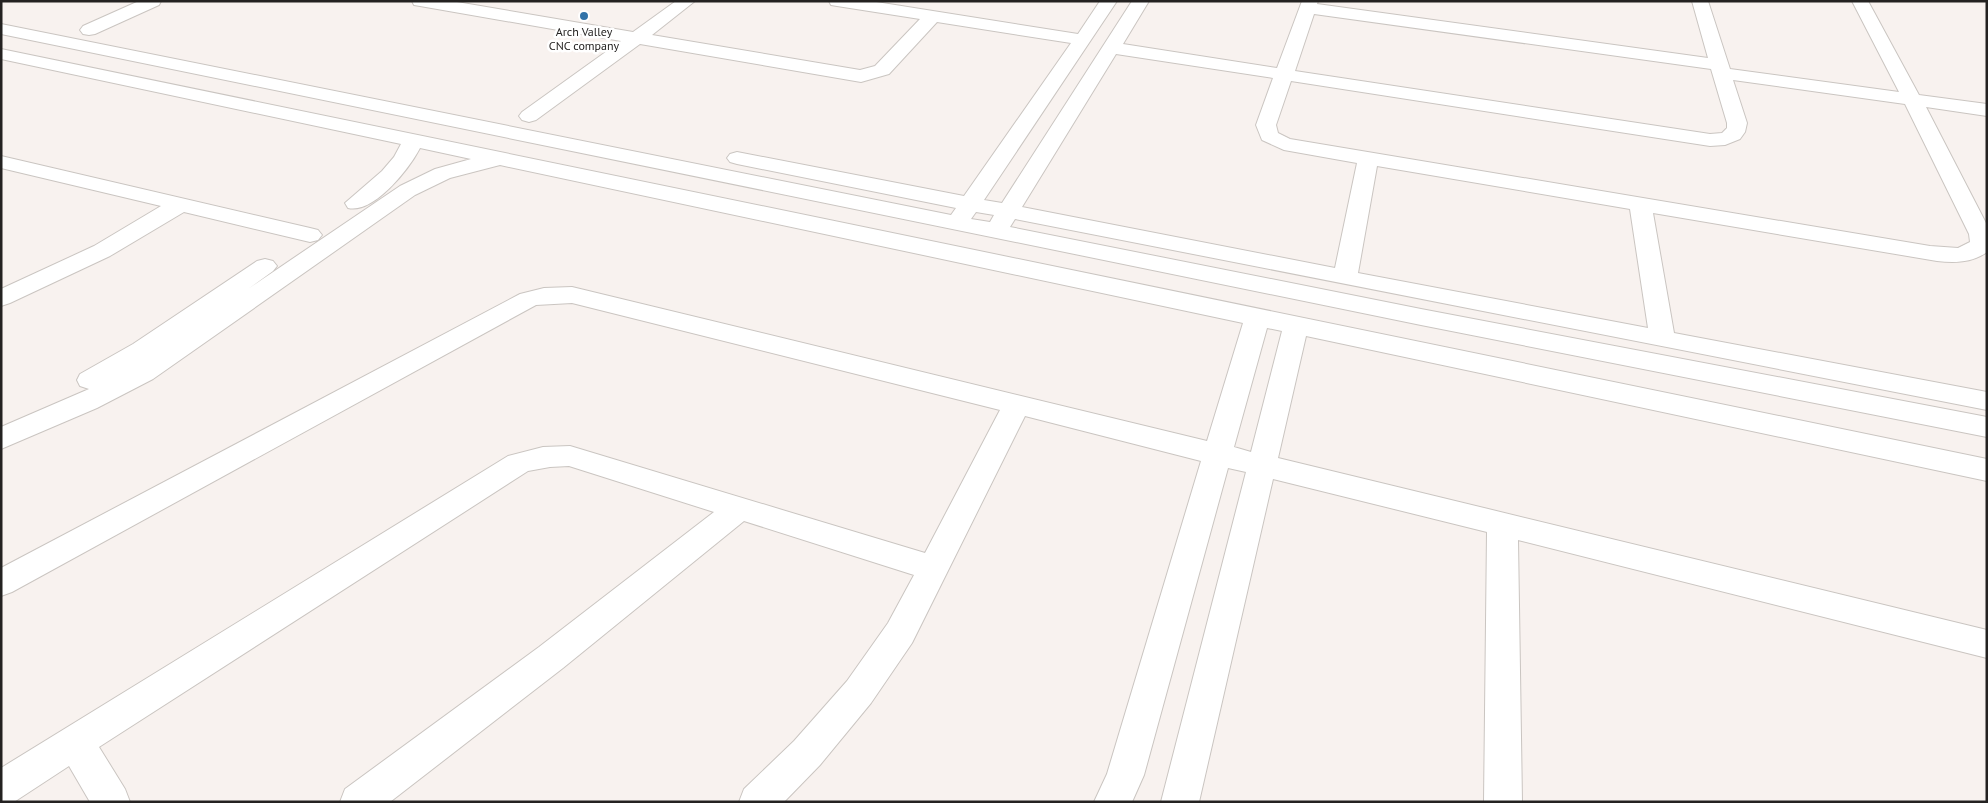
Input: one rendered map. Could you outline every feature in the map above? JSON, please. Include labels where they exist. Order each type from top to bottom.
[{"type":"street","points":[[88,30],[153,1]]},
{"type":"street","points":[[420,1],[861,76],[882,70],[933,16]]},
{"type":"street","points":[[529,116],[687,1]]},
{"type":"street","points":[[837,1],[1083,40]]},
{"type":"street","points":[[957,223],[1110,1]]},
{"type":"street","points":[[996,231],[1141,1]]},
{"type":"street","points":[[1111,48],[1710,140],[1724,139],[1734,136],[1737,130],[1737,123],[1700,1]]},
{"type":"street","points":[[1860,1],[1912,99],[1980,234],[1982,244],[1976,250],[1965,254],[1930,253],[1368,159],[1284,144],[1269,136],[1266,126],[1308,5],[1912,99],[1987,110]]},
{"type":"street","points":[[1,13],[1345,277],[1423,305],[1595,351],[1987,427]]},
{"type":"street","points":[[1,29],[996,231],[1423,305],[1594,325],[1987,401]]},
{"type":"street","points":[[173,64],[200,51]]},
{"type":"street","points":[[1,54],[1987,470]]},
{"type":"street","points":[[1050,89],[1082,94]]},
{"type":"street","points":[[459,121],[478,107]]},
{"type":"street","points":[[1,419],[61,393],[118,365],[142,350],[373,192],[392,175],[410,148],[413,140]]},
{"type":"street","points":[[681,166],[698,150]]},
{"type":"street","points":[[1345,277],[1368,159]]},
{"type":"street","points":[[1,439],[87,401],[144,373],[396,197],[419,183],[447,171],[507,160]]},
{"type":"street","points":[[1,162],[310,235]]},
{"type":"street","points":[[1,298],[102,251],[181,204]]},
{"type":"street","points":[[1641,205],[1662,338]]},
{"type":"street","points":[[1,583],[520,304],[544,296],[572,295],[1987,644]]},
{"type":"street","points":[[1114,802],[1125,775],[1257,317]]},
{"type":"street","points":[[1180,802],[1296,325]]},
{"type":"street","points":[[1594,325],[1595,351]]},
{"type":"street","points":[[758,802],[807,753],[859,692],[900,633],[1016,405]]},
{"type":"street","points":[[1,789],[518,463],[553,455],[570,456],[933,568]]},
{"type":"street","points":[[359,802],[471,720],[618,607],[739,508]]},
{"type":"street","points":[[1502,524],[1503,802]]},
{"type":"street","points":[[75,742],[111,802]]},
{"type":"place","name":"Arch Valley CNC company","points":[[584,16]]}]
